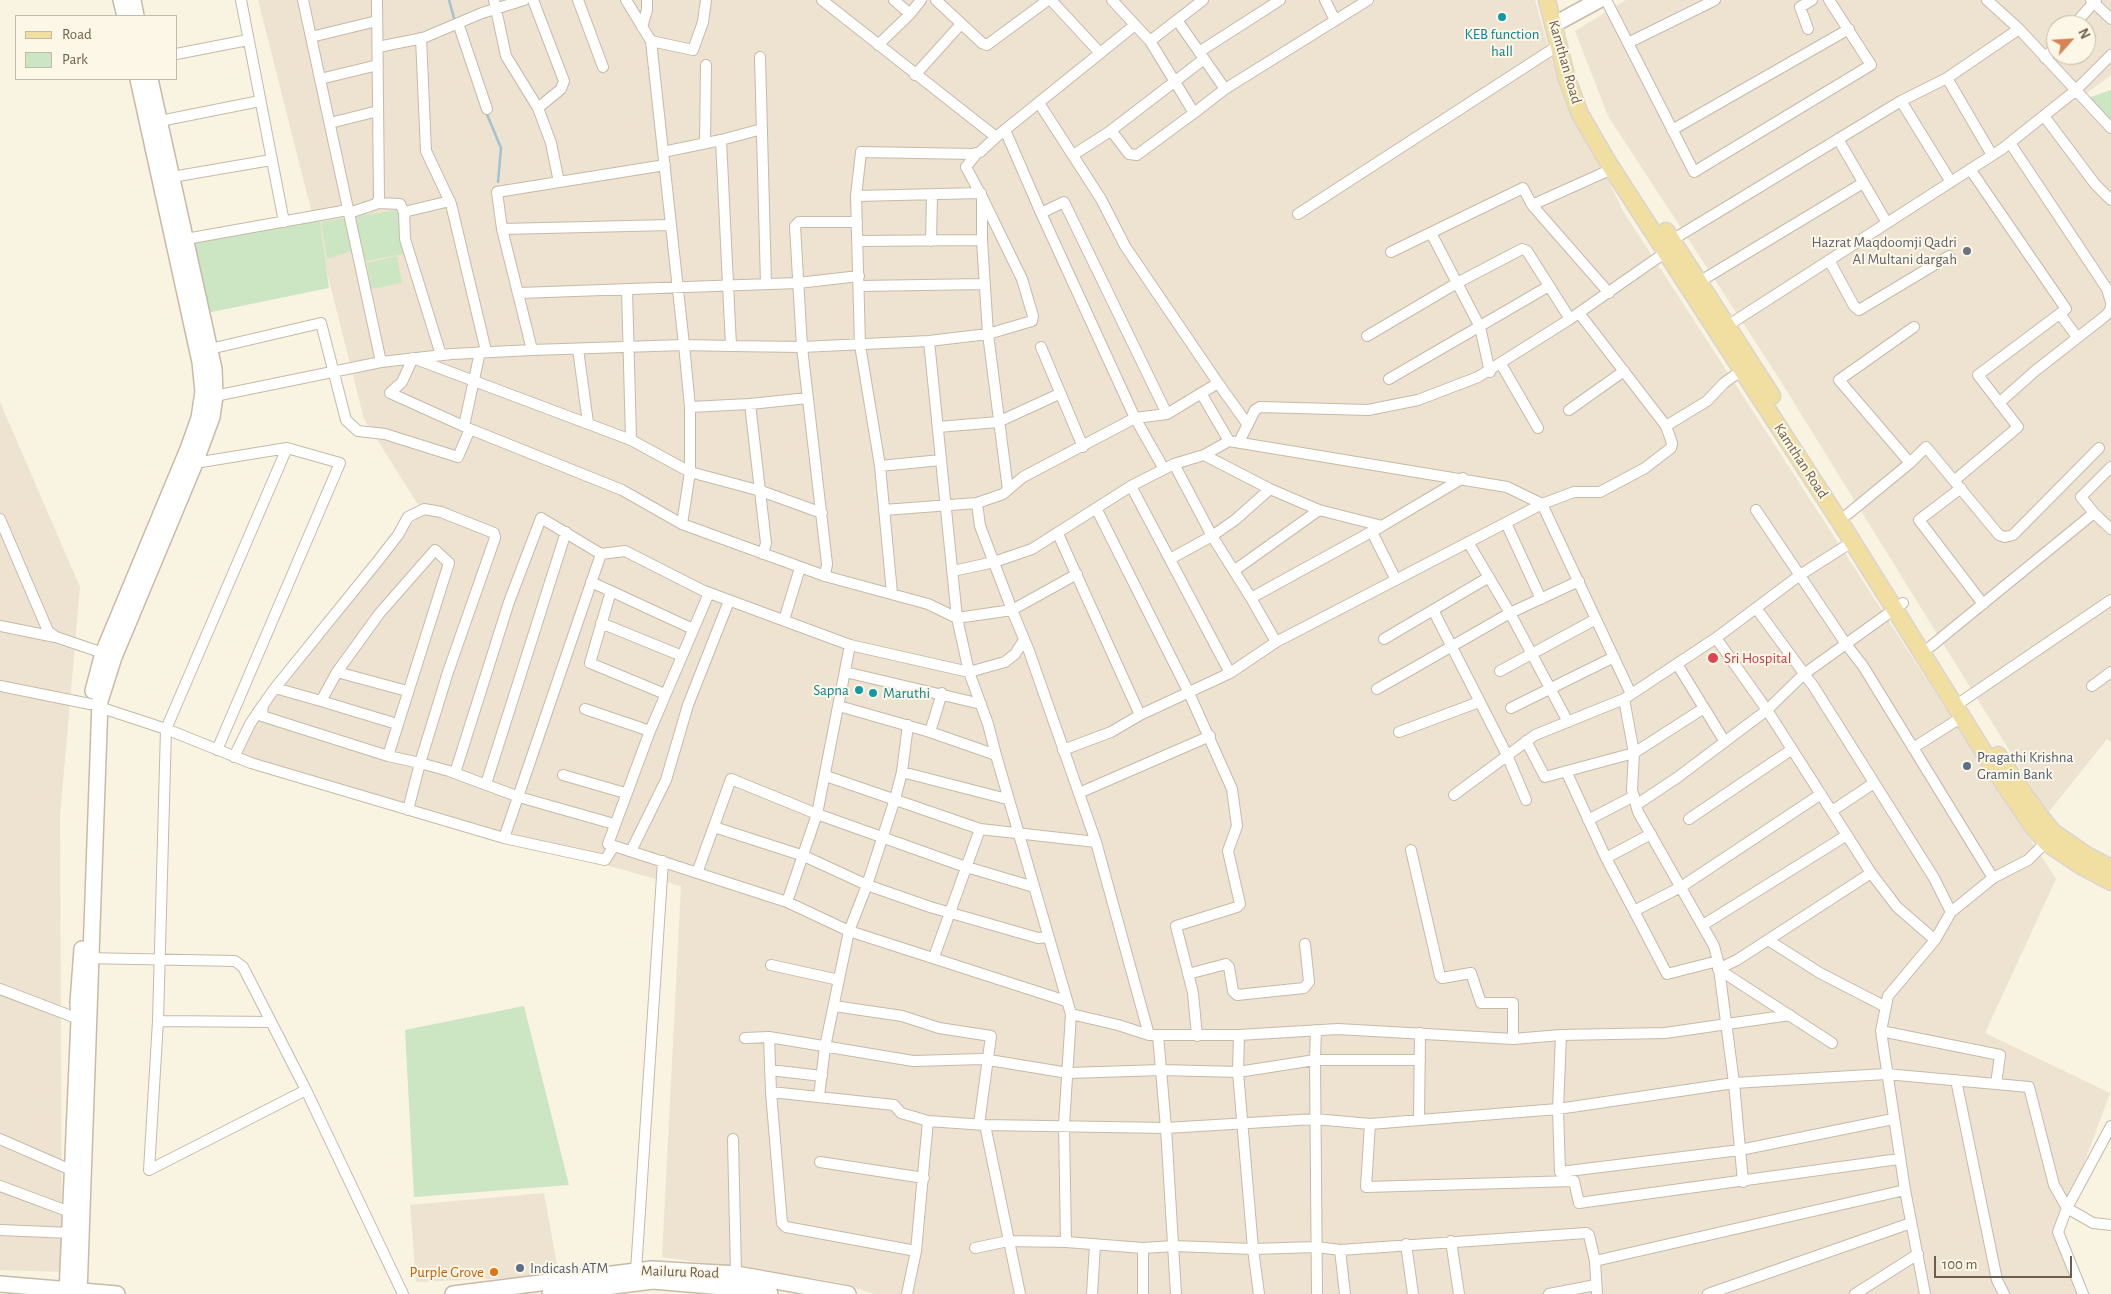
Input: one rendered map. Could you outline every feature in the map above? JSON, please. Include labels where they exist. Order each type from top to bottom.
[{"type":"main road","name":"Kamthan Road","points":[[1547,0],[1558,23],[1586,102],[1615,153],[1674,253],[1746,367],[1852,542],[1930,646],[1960,708]]},
{"type":"main road","name":"Kamthan Road","points":[[1558,0],[1559,45],[1567,79],[1580,114],[1612,169],[1674,253],[1699,282],[1727,326],[1746,367],[1848,514],[1899,606],[1960,708],[2023,792],[2050,837],[2082,867],[2111,882]]},
{"type":"main road","name":"Kamthan Road","points":[[2050,837],[2111,868]]},
{"type":"street","points":[[121,0],[124,15]]},
{"type":"street","points":[[133,0],[136,15]]},
{"type":"street","points":[[253,0],[241,1],[284,222]]},
{"type":"street","points":[[303,0],[381,362]]},
{"type":"street","points":[[377,0],[378,203]]},
{"type":"street","points":[[378,46],[421,38],[458,23],[495,4],[524,0]]},
{"type":"street","points":[[533,0],[564,81],[561,89],[538,108]]},
{"type":"street","points":[[578,0],[603,67]]},
{"type":"street","points":[[626,0],[651,41],[665,165],[690,406],[690,472],[682,524]]},
{"type":"street","points":[[642,27],[647,10],[647,0]]},
{"type":"street","points":[[651,41],[693,50],[703,22],[706,0]]},
{"type":"street","points":[[822,0],[996,137]]},
{"type":"street","points":[[894,0],[910,14]]},
{"type":"street","points":[[878,45],[910,14],[921,0]]},
{"type":"street","points":[[936,0],[982,44],[987,45],[1049,0],[1100,53]]},
{"type":"street","points":[[1112,0],[1150,41],[1194,113]]},
{"type":"street","points":[[1150,41],[1204,0]]},
{"type":"street","points":[[1073,155],[1109,132],[1175,82],[1202,56],[1280,0]]},
{"type":"street","points":[[1325,0],[1335,20]]},
{"type":"street","points":[[1109,132],[1113,133],[1129,154],[1136,155],[1225,89],[1368,0]]},
{"type":"street","points":[[1558,23],[1599,0]]},
{"type":"street","points":[[1606,0],[1694,172],[1871,65],[1829,0]]},
{"type":"street","points":[[1628,44],[1715,0]]},
{"type":"street","points":[[1808,29],[1800,8],[1812,0]]},
{"type":"street","points":[[1990,1],[2111,128]]},
{"type":"street","points":[[2082,15],[2094,1],[2111,19]]},
{"type":"street","points":[[495,4],[506,56],[538,108],[551,143],[559,182]]},
{"type":"street","points":[[1177,20],[1225,89]]},
{"type":"street","points":[[311,37],[378,21]]},
{"type":"street","points":[[458,23],[487,109]]},
{"type":"street","points":[[915,75],[961,24]]},
{"type":"street","points":[[215,396],[381,362],[441,355],[684,345],[802,347],[860,345],[929,341],[988,334],[1030,322],[1033,318],[1019,272],[966,167],[977,153],[996,137],[1135,25]]},
{"type":"street","points":[[1672,130],[1849,29]]},
{"type":"street","points":[[953,572],[1032,550],[1097,510],[1131,486],[1174,464],[1204,456],[1234,442],[1248,425],[1255,410],[1266,406],[1368,410],[1418,400],[1490,372],[1609,293],[1674,253],[1838,139],[1901,101],[1947,78],[2018,29]]},
{"type":"street","points":[[210,349],[322,324],[346,420],[358,431],[385,434],[458,457],[467,428],[473,382],[483,352],[450,201],[426,151],[421,38]]},
{"type":"street","points":[[178,54],[248,40]]},
{"type":"street","points":[[1298,214],[1559,45]]},
{"type":"street","points":[[1727,326],[1992,155],[2075,92],[2111,55]]},
{"type":"street","points":[[760,57],[766,284]]},
{"type":"street","points":[[320,79],[378,65]]},
{"type":"street","points":[[706,65],[706,144]]},
{"type":"street","points":[[1947,78],[1992,155]]},
{"type":"street","points":[[73,1292],[95,706],[102,653],[188,449],[199,418],[203,392],[198,352],[138,80]]},
{"type":"street","points":[[95,706],[114,656],[196,464],[212,417],[215,396],[214,369],[210,349],[150,80]]},
{"type":"street","points":[[160,121],[260,101]]},
{"type":"street","points":[[1901,101],[1951,182]]},
{"type":"street","points":[[1039,102],[1101,198],[1125,246],[1248,425]]},
{"type":"street","points":[[330,123],[378,111]]},
{"type":"street","points":[[2044,116],[2095,184],[2111,200]]},
{"type":"street","points":[[663,152],[706,144],[762,129]]},
{"type":"street","points":[[1005,130],[1135,418],[1164,469]]},
{"type":"street","points":[[1838,139],[1887,223]]},
{"type":"street","points":[[721,140],[730,286],[731,346]]},
{"type":"street","points":[[1999,403],[2110,311],[2111,303],[2109,288],[2010,142]]},
{"type":"street","points":[[892,593],[880,466],[860,345],[860,281],[856,196],[861,152],[977,153]]},
{"type":"street","points":[[172,177],[271,160]]},
{"type":"street","points":[[532,350],[502,229],[496,194],[498,191],[665,165]]},
{"type":"street","points":[[1532,205],[1612,169]]},
{"type":"street","points":[[1970,169],[2066,309],[1978,376],[2018,427],[1919,520],[1983,604]]},
{"type":"street","points":[[1699,282],[1864,183]]},
{"type":"street","points":[[1391,252],[1523,188],[1532,205],[1609,293]]},
{"type":"street","points":[[856,196],[981,195]]},
{"type":"street","points":[[981,195],[988,334],[1008,490]]},
{"type":"street","points":[[931,241],[932,196]]},
{"type":"street","points":[[404,212],[450,201]]},
{"type":"street","points":[[1041,213],[1064,202],[1166,414]]},
{"type":"street","points":[[186,239],[349,211],[378,203],[400,204],[404,212],[405,239],[441,355]]},
{"type":"street","points":[[825,576],[827,564],[822,513],[802,347],[795,224],[799,222],[857,222]]},
{"type":"street","points":[[502,229],[671,225]]},
{"type":"street","points":[[1431,233],[1480,327],[1490,372]]},
{"type":"street","points":[[857,241],[982,240]]},
{"type":"street","points":[[1063,750],[1111,732],[1140,715],[1230,673],[1276,642],[1542,504],[1574,492],[1600,492],[1645,468],[1671,448],[1672,443],[1666,426],[1624,371],[1549,286],[1527,251],[1522,249],[1457,283],[1367,336]]},
{"type":"street","points":[[1829,260],[1854,306],[1859,310],[1949,256]]},
{"type":"street","points":[[519,293],[860,281],[985,284]]},
{"type":"street","points":[[1389,379],[1549,286]]},
{"type":"street","points":[[627,289],[631,440]]},
{"type":"street","points":[[2060,314],[2077,337]]},
{"type":"street","points":[[1910,463],[1839,380],[1914,327]]},
{"type":"street","points":[[929,341],[957,618],[969,672],[981,704],[1017,835],[1034,887],[1070,1014],[1064,1125],[1066,1242]]},
{"type":"street","points":[[1041,347],[1059,394],[1083,447]]},
{"type":"street","points":[[578,349],[588,423]]},
{"type":"street","points":[[413,358],[631,440],[690,472],[761,491],[822,513]]},
{"type":"street","points":[[413,358],[402,382],[390,393],[467,428],[622,490],[682,524],[800,568],[928,604],[957,618],[1012,610],[1077,574]]},
{"type":"street","points":[[1501,364],[1538,428]]},
{"type":"street","points":[[1666,426],[1707,401],[1746,367]]},
{"type":"street","points":[[1569,410],[1624,371]]},
{"type":"street","points":[[884,510],[977,503],[1008,490],[1022,477],[1083,447],[1135,418],[1166,414],[1218,383]]},
{"type":"street","points":[[1201,393],[1234,442],[1507,486],[1542,504],[1614,657],[1628,696],[1634,753],[1635,800],[1651,834],[1714,946],[1734,1083],[1743,1182]]},
{"type":"street","points":[[938,427],[998,422],[1059,394]]},
{"type":"street","points":[[690,406],[750,404],[808,398]]},
{"type":"street","points":[[750,404],[766,543],[763,554]]},
{"type":"street","points":[[1848,514],[1910,463],[1926,447],[1999,535],[2005,537],[2013,535],[2099,448]]},
{"type":"street","points":[[196,464],[287,448],[340,464],[217,750]]},
{"type":"street","points":[[287,448],[166,729],[158,1021],[149,1170],[306,1090]]},
{"type":"street","points":[[1204,456],[1270,489],[1319,510],[1382,526]]},
{"type":"street","points":[[880,466],[941,460]]},
{"type":"street","points":[[1174,464],[1212,536],[1235,570],[1276,642]]},
{"type":"street","points":[[2111,467],[2081,497],[2094,513],[2111,528]]},
{"type":"street","points":[[1251,598],[1372,532],[1463,478]]},
{"type":"street","points":[[1131,486],[1230,673]]},
{"type":"street","points":[[1170,559],[1212,536],[1235,520],[1270,489]]},
{"type":"street","points":[[977,503],[980,526],[1024,640],[1096,842],[1154,1035],[1162,1070],[1176,1294]]},
{"type":"street","points":[[234,757],[250,724],[275,688],[382,555],[408,516],[424,509],[441,512],[494,532],[495,538],[448,672],[408,810]]},
{"type":"street","points":[[1097,510],[1210,736],[1232,789],[1237,826],[1228,851],[1240,904],[1237,908],[1176,926],[1193,993],[1197,1036]]},
{"type":"street","points":[[1235,570],[1319,510]]},
{"type":"street","points":[[1756,510],[1846,644],[1863,666],[1994,878]]},
{"type":"street","points":[[1930,646],[2094,513]]},
{"type":"street","points":[[455,773],[498,638],[539,520],[543,518],[601,554],[625,551],[709,593],[850,645],[969,672],[1005,662],[1015,654],[1024,640]]},
{"type":"street","points":[[0,519],[46,627],[56,638]]},
{"type":"street","points":[[1506,523],[1541,599]]},
{"type":"street","points":[[486,784],[566,532]]},
{"type":"street","points":[[1372,532],[1396,580]]},
{"type":"street","points":[[1058,534],[1140,715]]},
{"type":"street","points":[[1468,542],[1510,613],[1568,722]]},
{"type":"street","points":[[1454,795],[1534,735],[1628,696],[1716,638],[1800,575],[1852,542]]},
{"type":"street","points":[[321,701],[337,672],[380,614],[435,550],[449,563],[419,664],[407,692],[388,756]]},
{"type":"street","points":[[504,838],[601,554]]},
{"type":"street","points":[[784,620],[800,568]]},
{"type":"street","points":[[1384,639],[1489,577]]},
{"type":"street","points":[[1377,689],[1510,613],[1578,581]]},
{"type":"street","points":[[591,582],[693,629]]},
{"type":"street","points":[[611,591],[590,663],[665,694]]},
{"type":"street","points":[[709,593],[650,731],[608,844],[787,902],[849,931],[1066,1001]]},
{"type":"street","points":[[631,851],[666,780],[688,705],[729,601]]},
{"type":"street","points":[[1913,748],[1960,708],[2110,602]]},
{"type":"street","points":[[1588,820],[1656,793],[1767,710],[1804,674],[1899,606]]},
{"type":"street","points":[[1756,608],[1804,674],[1874,783],[1934,878],[1951,912]]},
{"type":"street","points":[[1433,610],[1507,755],[1526,800]]},
{"type":"street","points":[[1500,671],[1596,619]]},
{"type":"street","points":[[601,623],[682,656]]},
{"type":"street","points":[[0,626],[56,638],[102,653]]},
{"type":"street","points":[[1716,638],[1767,710],[1790,750],[1821,794],[1871,873],[1897,907],[1935,940]]},
{"type":"street","points":[[787,902],[817,814],[826,776],[850,645]]},
{"type":"street","points":[[1512,708],[1614,657]]},
{"type":"street","points":[[1676,664],[1725,742]]},
{"type":"street","points":[[337,672],[407,692]]},
{"type":"street","points":[[845,672],[981,704]]},
{"type":"street","points":[[2092,686],[2111,672]]},
{"type":"street","points":[[275,688],[397,724]]},
{"type":"street","points":[[1,690],[95,706],[166,729],[234,757],[504,838],[605,860],[614,846]]},
{"type":"street","points":[[930,732],[942,694]]},
{"type":"street","points":[[1399,732],[1479,702]]},
{"type":"street","points":[[263,705],[262,716],[388,756],[455,773],[519,797],[614,824]]},
{"type":"street","points":[[839,706],[930,732],[996,755]]},
{"type":"street","points":[[1526,741],[1545,777],[1634,753],[1704,708]]},
{"type":"street","points":[[585,709],[650,731]]},
{"type":"street","points":[[819,1096],[825,1047],[849,931],[867,885],[895,799],[902,772],[908,726]]},
{"type":"street","points":[[1079,793],[1210,736]]},
{"type":"street","points":[[1689,819],[1790,750]]},
{"type":"street","points":[[1566,771],[1606,858],[1667,974],[1718,965],[1768,940],[1871,873]]},
{"type":"street","points":[[902,772],[1007,799]]},
{"type":"street","points":[[563,775],[625,794]]},
{"type":"street","points":[[826,776],[980,830],[1096,842]]},
{"type":"street","points":[[697,873],[731,779],[817,814],[966,866],[1034,887]]},
{"type":"street","points":[[1832,811],[1874,783]]},
{"type":"street","points":[[1634,911],[1681,887],[1821,794]]},
{"type":"street","points":[[714,827],[804,856],[867,885],[930,907],[1038,938],[1048,937]]},
{"type":"street","points":[[934,957],[980,830]]},
{"type":"street","points":[[1606,858],[1651,834]]},
{"type":"street","points":[[1703,925],[1847,835]]},
{"type":"street","points":[[1925,1294],[1899,1159],[1886,1074],[1881,1031],[1888,996],[1935,940],[1951,912],[1994,878],[2028,860],[2050,837]]},
{"type":"street","points":[[1411,850],[1440,976],[1442,978],[1471,973],[1481,1003],[1513,1003],[1513,1039]]},
{"type":"street","points":[[636,1271],[663,861]]},
{"type":"street","points":[[1768,940],[1820,973],[1886,1007]]},
{"type":"street","points":[[1188,974],[1226,964],[1229,968],[1233,991],[1236,995],[1304,988],[1309,982],[1305,944]]},
{"type":"street","points":[[87,958],[235,961],[243,967],[306,1090],[403,1294]]},
{"type":"street","points":[[73,1292],[70,1212],[79,1019],[78,1003],[87,958]]},
{"type":"street","points":[[771,965],[839,980]]},
{"type":"street","points":[[1718,965],[1832,1043]]},
{"type":"street","points":[[0,989],[79,1019]]},
{"type":"street","points":[[834,1006],[902,1016],[945,1030],[990,1035],[982,1125],[1020,1294]]},
{"type":"street","points":[[1070,1014],[1154,1035],[1239,1035],[1316,1030],[1420,1033],[1513,1039],[1561,1035],[1664,1033],[1790,1015]]},
{"type":"street","points":[[158,1021],[271,1022]]},
{"type":"street","points":[[1316,1030],[1317,1294]]},
{"type":"street","points":[[1881,1031],[2000,1055],[1996,1084]]},
{"type":"street","points":[[1419,1119],[1420,1033]]},
{"type":"street","points":[[1239,1035],[1238,1072],[1253,1248],[1259,1294]]},
{"type":"street","points":[[1561,1035],[1558,1109],[1560,1172],[1740,1150],[1893,1119]]},
{"type":"street","points":[[769,1037],[771,1092],[781,1219],[786,1227],[916,1250]]},
{"type":"street","points":[[745,1038],[769,1037],[913,1061],[988,1060],[1068,1073],[1162,1070],[1238,1072],[1315,1060],[1420,1060]]},
{"type":"street","points":[[770,1070],[822,1076]]},
{"type":"street","points":[[771,1092],[894,1105],[901,1113],[928,1121],[982,1125],[1166,1128],[1315,1119],[1370,1124],[1558,1109],[1734,1083],[1886,1074],[2029,1086],[2054,1186],[2067,1208],[2093,1223],[2111,1226]]},
{"type":"street","points":[[1956,1080],[1997,1280],[2004,1294]]},
{"type":"street","points":[[907,1294],[916,1250],[928,1121]]},
{"type":"street","points":[[1370,1124],[1366,1187],[1574,1181],[1579,1204],[1899,1159]]},
{"type":"street","points":[[2083,1294],[2058,1232],[2067,1208],[2111,1126]]},
{"type":"street","points":[[0,1139],[71,1170]]},
{"type":"street","points":[[733,1139],[736,1274]]},
{"type":"street","points":[[820,1162],[924,1178]]},
{"type":"street","points":[[0,1186],[70,1212]]},
{"type":"street","points":[[1595,1261],[1905,1190]]},
{"type":"street","points":[[1708,1294],[1911,1223]]},
{"type":"street","points":[[0,1230],[70,1233]]},
{"type":"street","points":[[976,1248],[1008,1241],[1066,1242],[1143,1248],[1174,1246],[1317,1247],[1340,1250],[1586,1233],[1589,1235],[1595,1261],[1596,1290],[1549,1294]]},
{"type":"street","points":[[1451,1241],[1459,1294]]},
{"type":"street","points":[[1406,1244],[1413,1294]]},
{"type":"street","points":[[1092,1294],[1095,1245]]},
{"type":"street","points":[[1143,1248],[1144,1294]]},
{"type":"street","points":[[1340,1250],[1345,1294]]},
{"type":"street","points":[[1855,1294],[1918,1254]]},
{"type":"street","name":"Mailuru Road","points":[[453,1294],[519,1290],[636,1271],[671,1270],[736,1274],[848,1294]]},
{"type":"street","points":[[550,1294],[653,1281],[723,1286],[770,1294]]},
{"type":"street","points":[[0,1284],[73,1292],[117,1294]]},
{"type":"shaded area","points":[[258,0],[1535,0],[1553,64],[1623,211],[2056,879],[1985,1033],[2110,1093],[2056,1239],[2083,1294],[874,1294],[837,1282],[662,1257],[681,886],[226,759],[422,511],[364,419]]},
{"type":"shaded area","points":[[1626,0],[2111,0],[2111,75],[2084,95],[2111,117],[2111,742],[2107,739],[2048,813],[1775,372],[1608,116],[1575,31]]},
{"type":"shaded area","points":[[0,402],[80,587],[60,817],[62,1272],[0,1270]]},
{"type":"shaded area","points":[[544,1193],[559,1276],[416,1282],[410,1205]]},
{"type":"green space","points":[[2111,90],[2111,123],[2085,99]]},
{"type":"green space","points":[[397,210],[408,253],[366,261],[361,248],[327,259],[321,222]]},
{"type":"green space","points":[[319,215],[329,288],[202,314],[186,239]]},
{"type":"green space","points":[[397,256],[402,283],[371,289],[367,263]]},
{"type":"green space","points":[[524,1006],[569,1185],[414,1197],[405,1030]]},
{"type":"waterway","points":[[449,0],[454,18]]},
{"type":"waterway","points":[[486,112],[501,148],[498,182]]},
{"type":"place","name":"KEB function hall","points":[[1502,17]]},
{"type":"place","name":"Hazrat Maqdoomji Qadri Al Multani dargah","points":[[1967,251]]},
{"type":"place","name":"Sri Hospital","points":[[1713,658]]},
{"type":"place","name":"Sapna","points":[[859,690]]},
{"type":"place","name":"Maruthi","points":[[873,693]]},
{"type":"place","name":"Pragathi Krishna Gramin Bank","points":[[1967,766]]},
{"type":"place","name":"Indicash ATM","points":[[520,1268]]},
{"type":"place","name":"Purple Grove","points":[[494,1272]]}]
